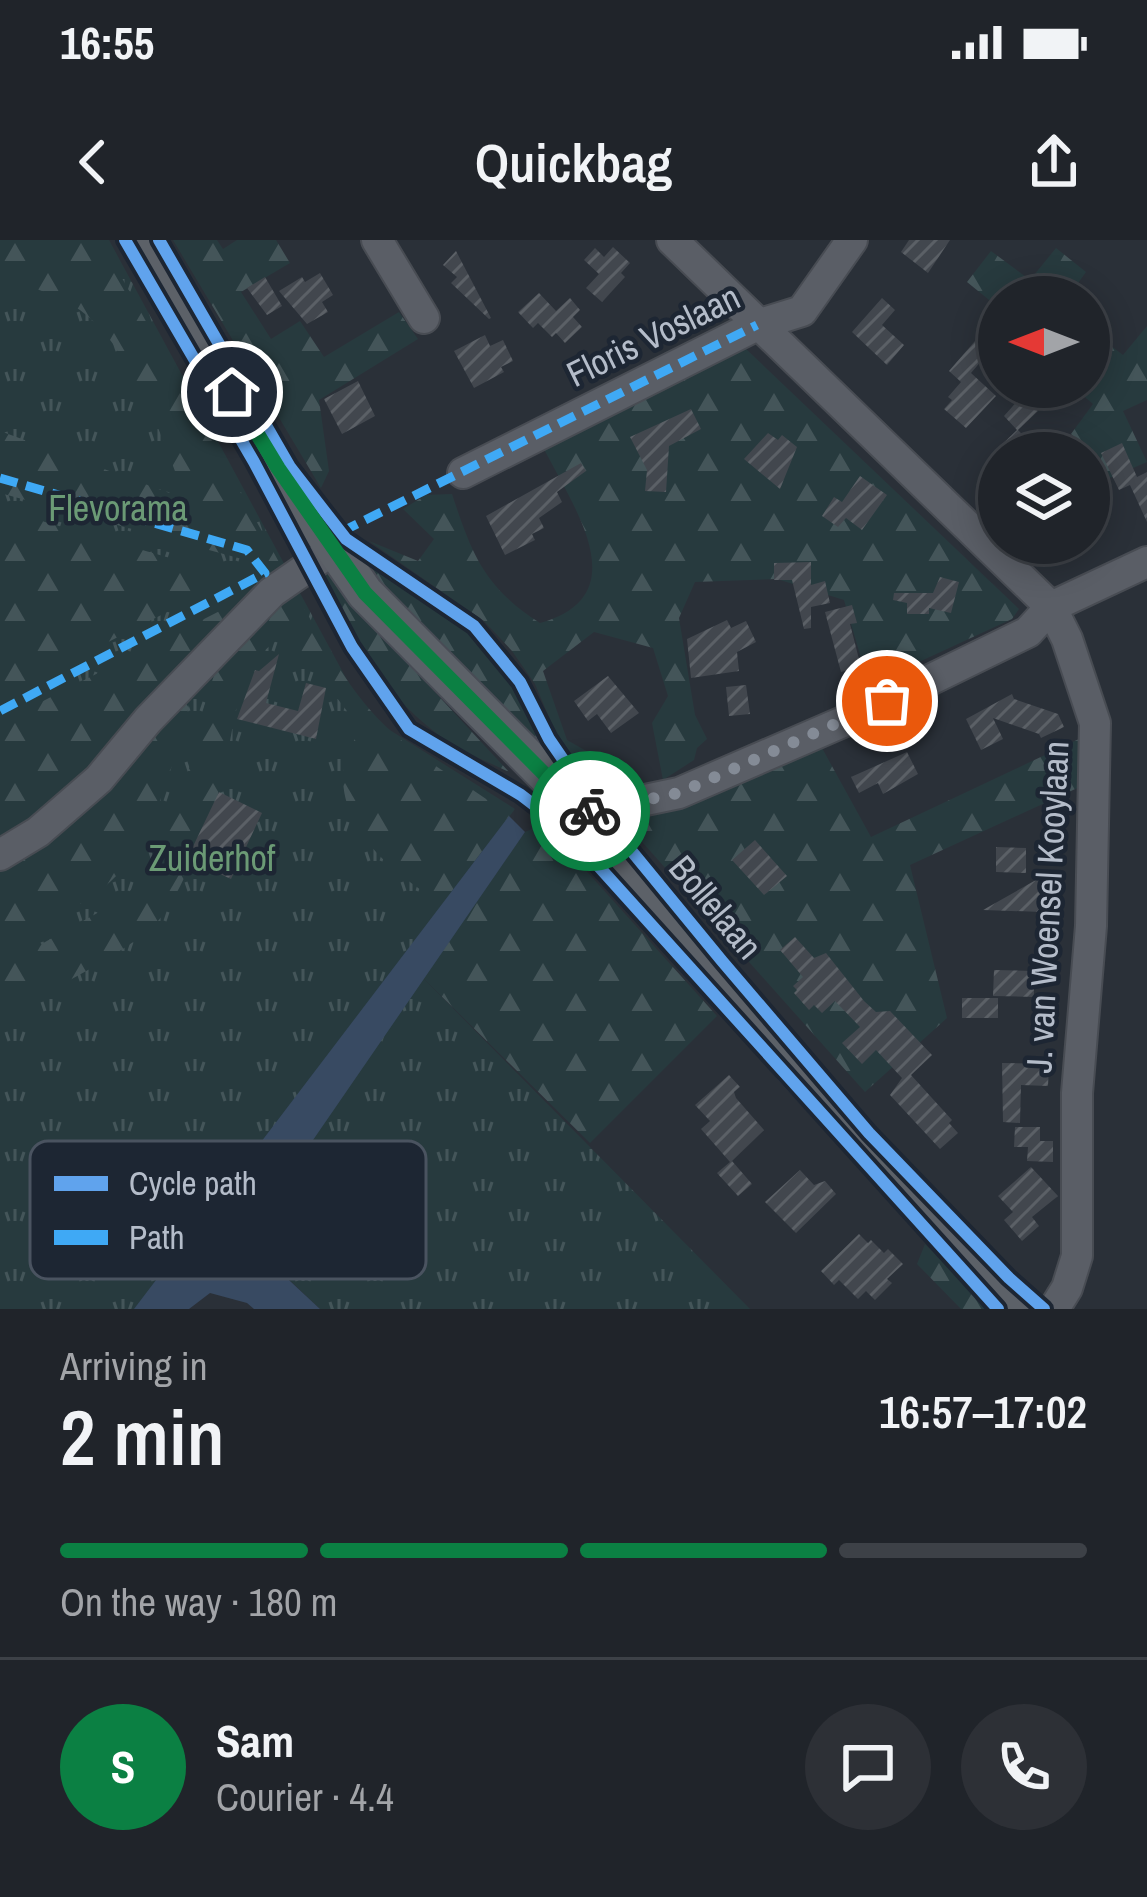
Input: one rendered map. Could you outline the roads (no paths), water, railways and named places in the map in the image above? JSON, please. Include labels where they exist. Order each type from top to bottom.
[{"type":"main road","name":"Bollelaan","points":[[141,240],[278,468],[365,593],[583,813],[794,1069],[1016,1309]]},
{"type":"street","points":[[376,240],[424,318]]},
{"type":"street","name":"J. van Woensel Kooylaan","points":[[672,240],[1051,607],[1067,639],[1095,723],[1091,926],[1077,1093],[1077,1256],[1054,1309]]},
{"type":"street","name":"Floris Voslaan","points":[[463,473],[757,325],[802,311],[852,240]]},
{"type":"street","points":[[0,855],[38,832],[99,779],[148,720],[272,592],[334,549]]},
{"type":"street","points":[[583,813],[679,793],[852,718],[1028,632],[1051,607],[1147,562]]},
{"type":"water","points":[[509,816],[525,832],[312,1141],[262,1141]]},
{"type":"water","points":[[157,1279],[288,1279],[320,1309],[254,1309],[210,1293],[189,1309],[134,1309]]},
{"type":"park label","name":"Flevorama","points":[[118,508]]},
{"type":"park label","name":"Zuiderhof","points":[[212,858]]}]
